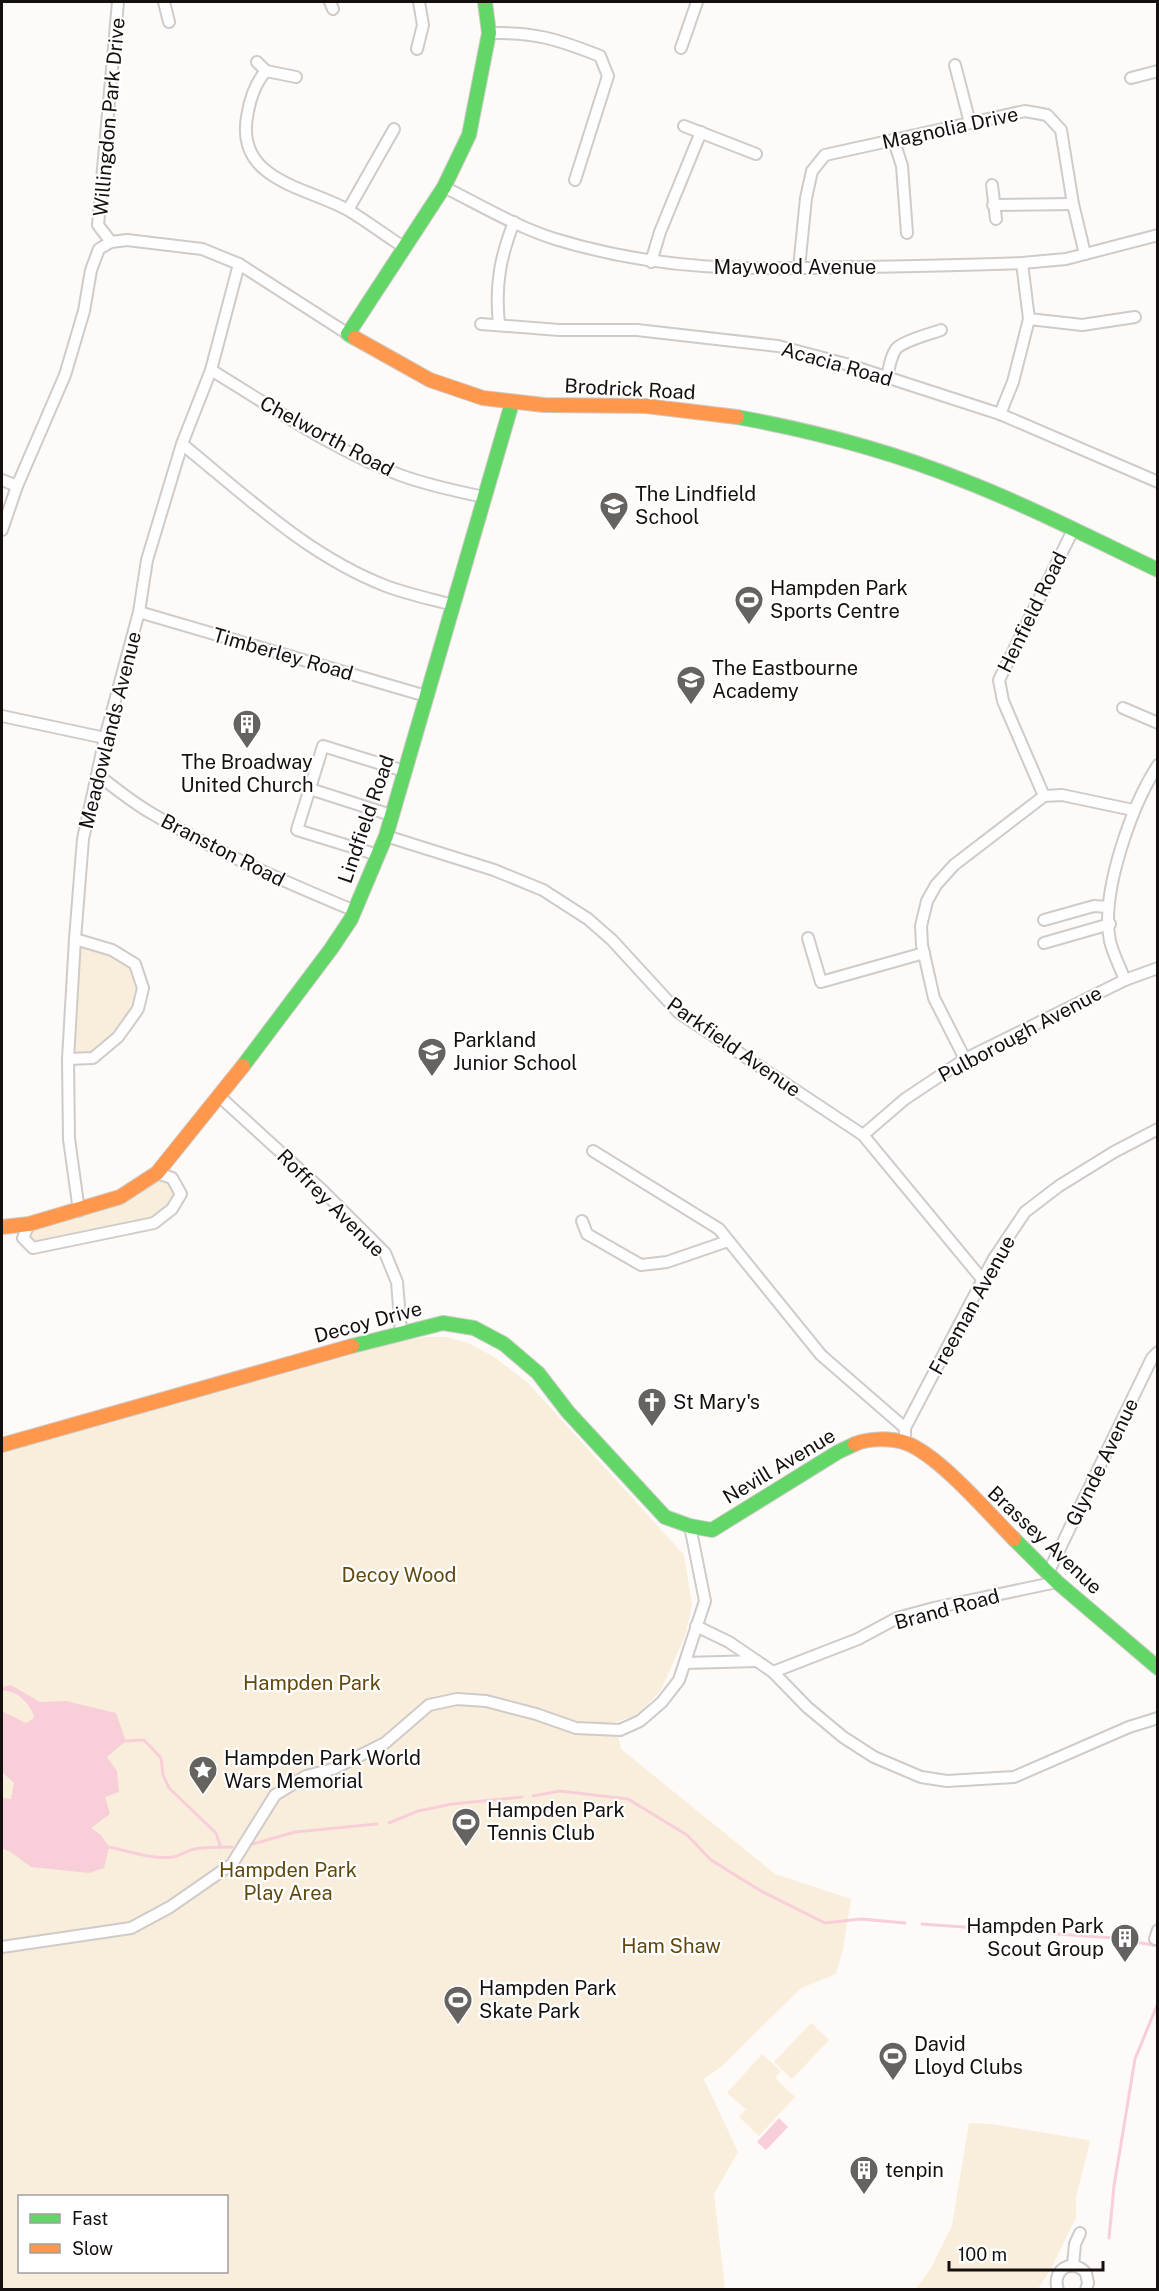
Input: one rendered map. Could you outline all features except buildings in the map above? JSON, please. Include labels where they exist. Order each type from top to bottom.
[{"type":"street","name":"Willingdon Park Drive","points":[[2,530],[17,486],[65,375],[99,249],[111,242],[98,225],[118,2]]},
{"type":"street","points":[[164,2],[169,22]]},
{"type":"street","points":[[417,48],[423,25],[419,2]]},
{"type":"street","points":[[348,334],[444,187],[469,135],[489,33],[485,2]]},
{"type":"street","points":[[681,48],[697,2]]},
{"type":"street","points":[[489,33],[521,32],[547,37],[600,56],[608,76],[575,180]]},
{"type":"street","points":[[257,62],[266,71],[296,78]]},
{"type":"street","points":[[955,65],[970,123]]},
{"type":"street","points":[[266,71],[260,78],[248,110],[245,130],[257,164],[269,174],[288,184],[348,210],[405,248]]},
{"type":"street","points":[[1131,78],[1158,71]]},
{"type":"street","name":"Magnolia Drive","points":[[799,268],[806,198],[812,171],[825,155],[1025,111],[1047,115],[1061,130],[1073,204],[1085,254]]},
{"type":"street","points":[[684,126],[756,154]]},
{"type":"street","points":[[348,210],[380,139],[394,129]]},
{"type":"street","points":[[651,262],[664,222],[701,132]]},
{"type":"street","points":[[894,141],[902,166],[907,233]]},
{"type":"street","points":[[992,185],[996,219]]},
{"type":"street","name":"Maywood Avenue","points":[[444,187],[514,222],[554,238],[603,252],[651,262],[718,268],[1022,263],[1066,259],[1158,234]]},
{"type":"street","points":[[993,205],[1073,204]]},
{"type":"street","points":[[499,324],[496,295],[504,247],[514,222]]},
{"type":"street","name":"Brodrick Road","points":[[111,242],[127,240],[202,249],[239,264],[396,364],[437,383],[481,397],[512,403],[657,407],[737,417],[818,434],[935,469],[1158,570]]},
{"type":"street","points":[[1000,414],[1013,382],[1029,319],[1022,263]]},
{"type":"street","name":"Meadowlands Avenue","points":[[79,1211],[69,1139],[68,1059],[83,840],[105,738],[139,612],[147,560],[182,444],[211,370],[239,264]]},
{"type":"street","points":[[1029,319],[1082,325],[1135,316]]},
{"type":"street","name":"Acacia Road","points":[[481,324],[559,330],[637,330],[778,346],[1000,414],[1158,482]]},
{"type":"street","points":[[887,378],[896,349],[903,344],[941,330]]},
{"type":"street","name":"Chelworth Road","points":[[211,370],[362,458],[399,475],[440,488],[484,497]]},
{"type":"street","name":"Lindfield Road","points":[[2,1227],[29,1224],[120,1197],[157,1173],[220,1097],[331,949],[355,911],[386,836],[512,403]]},
{"type":"street","points":[[182,444],[282,526],[314,549],[387,586],[453,605]]},
{"type":"street","points":[[2,480],[17,486]]},
{"type":"street","name":"Henfield Road","points":[[1044,796],[1003,700],[999,680],[1073,530]]},
{"type":"street","name":"Timberley Road","points":[[139,612],[426,696]]},
{"type":"street","points":[[1123,708],[1158,723]]},
{"type":"street","points":[[2,716],[105,738]]},
{"type":"street","points":[[378,855],[297,830],[323,746],[404,771]]},
{"type":"street","points":[[1125,980],[1110,939],[1108,907],[1119,857],[1133,810],[1158,765]]},
{"type":"street","name":"Branston Road","points":[[98,776],[148,812],[207,845],[276,878],[355,911]]},
{"type":"street","points":[[310,789],[391,815]]},
{"type":"street","points":[[965,1059],[934,998],[924,953],[921,926],[927,901],[936,885],[954,865],[1044,796],[1062,795],[1133,810]]},
{"type":"street","name":"Parkfield Avenue","points":[[386,836],[494,870],[543,890],[588,920],[612,940],[679,1013],[863,1136],[982,1279]]},
{"type":"street","points":[[1044,920],[1094,906],[1108,907]]},
{"type":"street","points":[[1044,943],[1110,924]]},
{"type":"street","points":[[808,938],[821,982],[924,953]]},
{"type":"street","points":[[68,1059],[93,1058],[118,1038],[138,1009],[143,988],[135,964],[112,950],[75,939]]},
{"type":"street","name":"Pulborough Avenue","points":[[863,1136],[905,1098],[965,1059],[1125,980],[1158,968]]},
{"type":"street","name":"Roffrey Avenue","points":[[220,1097],[322,1190],[385,1253],[397,1282],[401,1332]]},
{"type":"street","name":"Freeman Avenue","points":[[905,1436],[982,1279],[1025,1212],[1059,1186],[1114,1152],[1158,1129]]},
{"type":"street","points":[[592,1151],[719,1229],[821,1355],[905,1436]]},
{"type":"street","points":[[29,1224],[23,1238],[33,1248],[154,1223],[172,1209],[181,1194],[172,1178],[157,1173]]},
{"type":"street","points":[[582,1221],[587,1234],[641,1265],[667,1262],[728,1241]]},
{"type":"street","name":"Decoy Drive","points":[[2,1445],[401,1332],[443,1323],[474,1328],[504,1344],[538,1372],[568,1412],[665,1517],[690,1526],[712,1530]]},
{"type":"street","name":"Glynde Avenue","points":[[1052,1578],[1152,1358],[1158,1352]]},
{"type":"street","name":"Nevill Avenue","points":[[712,1530],[838,1452],[867,1440],[905,1436]]},
{"type":"street","name":"Brassey Avenue","points":[[905,1436],[936,1461],[1052,1578],[1158,1668]]},
{"type":"street","points":[[2,1947],[131,1928],[170,1907],[232,1864],[276,1796],[306,1776],[333,1768],[385,1743],[429,1705],[457,1699],[486,1701],[536,1714],[576,1728],[620,1730],[640,1721],[662,1702],[679,1680],[705,1601],[690,1526]]},
{"type":"street","name":"Brand Road","points":[[773,1672],[858,1639],[897,1618],[1052,1578]]},
{"type":"street","points":[[696,1626],[729,1642],[773,1672],[807,1707],[843,1737],[866,1752],[921,1777],[947,1781],[1014,1777],[1130,1727],[1158,1718]]},
{"type":"street","points":[[685,1663],[758,1661]]},
{"type":"street","points":[[1073,2265],[1075,2244],[1080,2233]]},
{"type":"street","points":[[1058,2289],[1056,2281],[1059,2271],[1073,2265],[1086,2273],[1088,2283],[1086,2289]]},
{"type":"green space","points":[[75,939],[135,964],[143,988],[138,1009],[93,1058],[68,1059]]},
{"type":"green space","points":[[157,1173],[172,1178],[181,1194],[154,1223],[33,1248],[23,1238],[29,1224],[79,1211]]},
{"type":"green space","name":"Hampden Park","points":[[446,1337],[468,1343],[493,1356],[527,1382],[684,1555],[692,1605],[685,1636],[661,1690],[638,1715],[615,1722],[621,1749],[775,1874],[851,1899],[843,1949],[836,1974],[801,1988],[722,2066],[704,2079],[738,2152],[714,2194],[725,2289],[2,2290],[2,1453],[401,1341]]},
{"type":"green space","points":[[811,2023],[829,2040],[792,2079],[774,2062]]},
{"type":"green space","points":[[762,2054],[781,2071],[775,2078],[795,2097],[759,2136],[739,2117],[746,2109],[727,2093]]},
{"type":"green space","points":[[969,2123],[991,2124],[1090,2142],[1076,2197],[1076,2217],[1051,2269],[1038,2289],[916,2289],[931,2268],[952,2226]]},
{"type":"shaded area","points":[[11,1685],[40,1702],[66,1701],[116,1713],[126,1741],[107,1757],[117,1771],[119,1792],[105,1797],[110,1814],[91,1828],[101,1835],[109,1847],[104,1868],[89,1873],[31,1867],[2,1848],[2,1798],[11,1799],[14,1783],[2,1772],[2,1711],[26,1723],[34,1718],[30,1708],[18,1695],[2,1691],[2,1687]]},
{"type":"shaded area","points":[[779,2118],[788,2127],[766,2150],[757,2142]]},
{"type":"waterway","points":[[126,1741],[144,1740],[161,1758],[163,1775],[169,1788],[216,1833],[221,1848]]},
{"type":"waterway","points":[[533,1796],[560,1791],[628,1799],[687,1835],[711,1860],[761,1891],[825,1923],[861,1919],[905,1923]]},
{"type":"waterway","points":[[389,1823],[418,1811],[452,1804],[522,1797]]},
{"type":"waterway","points":[[253,1844],[295,1832],[377,1824]]},
{"type":"waterway","points":[[109,1847],[165,1858],[200,1848],[232,1847]]},
{"type":"waterway","points":[[922,1924],[1113,1938],[1158,1946]]},
{"type":"waterway","points":[[1109,2238],[1114,2186],[1135,2059],[1158,2003]]},
{"type":"traffic: fast","points":[[355,338],[348,334],[444,187],[469,135],[489,33],[485,2]]},
{"type":"traffic: fast","points":[[243,1066],[351,919],[386,836],[512,403]]},
{"type":"traffic: fast","points":[[737,417],[851,443],[935,470],[987,490],[1158,570]]},
{"type":"traffic: fast","points":[[352,1346],[443,1323],[474,1328],[504,1344],[538,1373],[568,1412],[665,1517],[690,1526],[712,1530],[838,1452],[855,1444]]},
{"type":"traffic: fast","points":[[1014,1539],[1057,1582],[1158,1668]]},
{"type":"traffic: slow","points":[[355,338],[430,380],[483,398],[544,405],[646,406],[737,417]]},
{"type":"traffic: slow","points":[[2,1227],[29,1224],[120,1197],[157,1173],[243,1066]]},
{"type":"traffic: slow","points":[[2,1445],[352,1346]]},
{"type":"traffic: slow","points":[[855,1444],[873,1440],[900,1441],[919,1450],[963,1486],[1014,1539]]},
{"type":"place","name":"The Lindfield School","points":[[614,532]]},
{"type":"place","name":"Hampden Park Sports Centre","points":[[749,626]]},
{"type":"place","name":"The Eastbourne Academy","points":[[691,706]]},
{"type":"place","name":"The Broadway United Church","points":[[247,750]]},
{"type":"place","name":"Parkland Junior School","points":[[432,1078]]},
{"type":"place","name":"St Mary's","points":[[652,1428]]},
{"type":"place","name":"Hampden Park World Wars Memorial","points":[[203,1796]]},
{"type":"place","name":"Hampden Park Tennis Club","points":[[466,1848]]},
{"type":"place","name":"Hampden Park Scout Group","points":[[1125,1964]]},
{"type":"place","name":"Hampden Park Skate Park","points":[[458,2026]]},
{"type":"place","name":"David Lloyd Clubs","points":[[893,2082]]},
{"type":"place","name":"tenpin","points":[[864,2196]]},
{"type":"park label","name":"Decoy Wood","points":[[399,1575]]},
{"type":"park label","name":"Hampden Park Play Area","points":[[288,1882]]},
{"type":"park label","name":"Ham Shaw","points":[[671,1946]]}]
